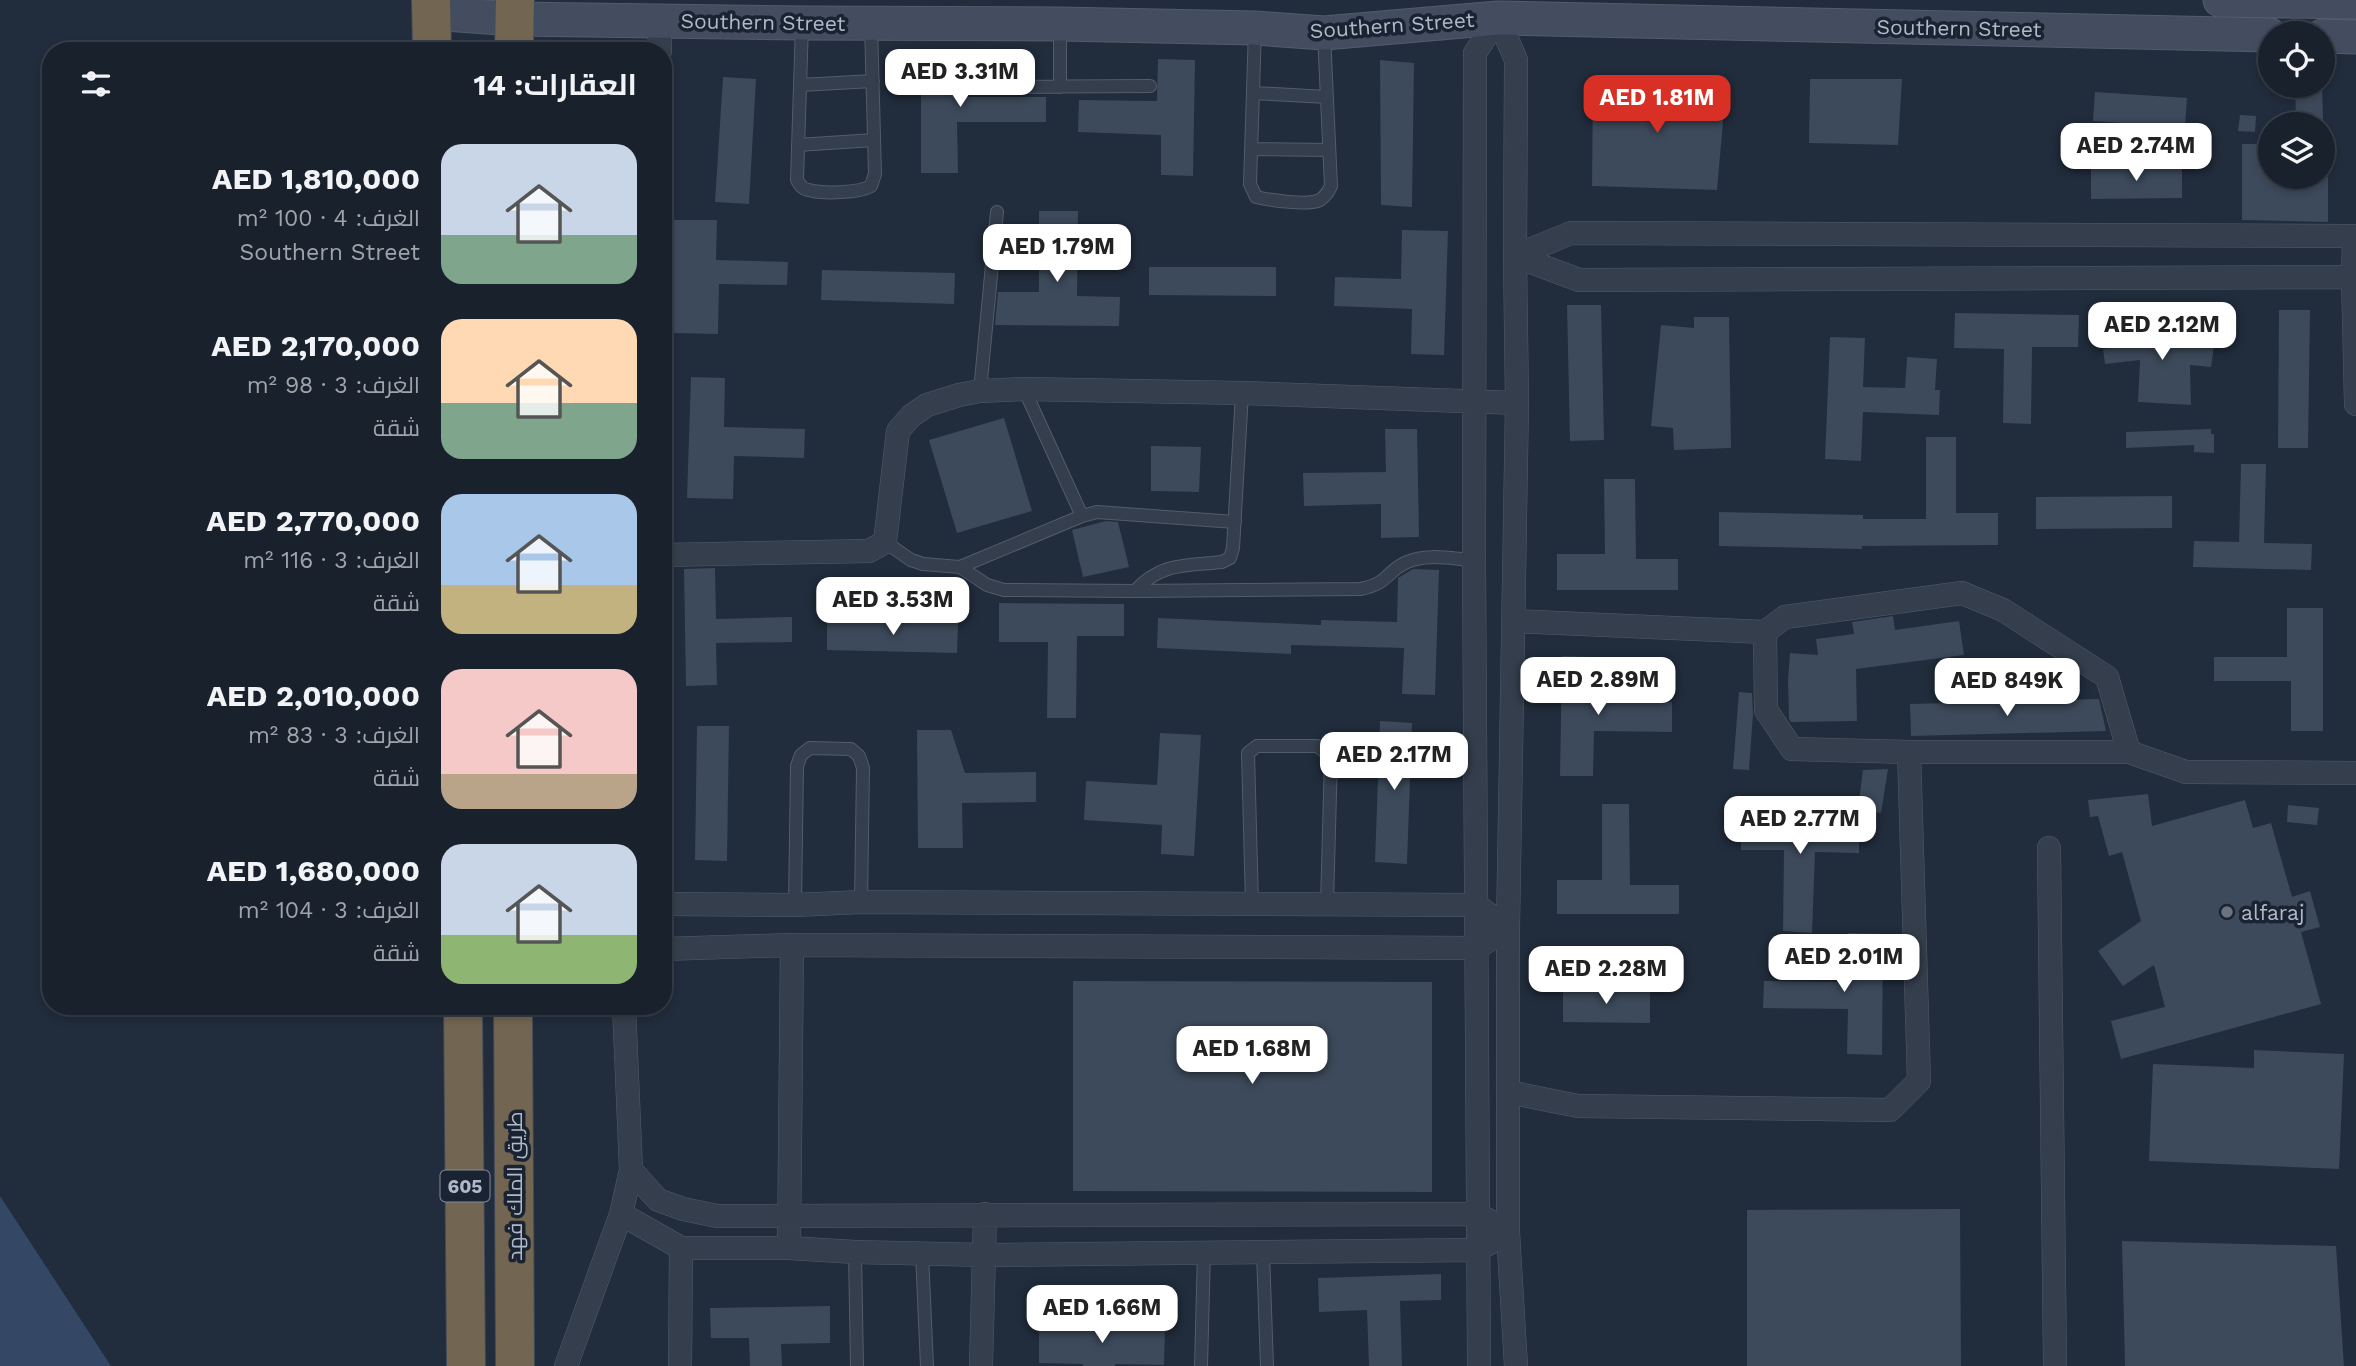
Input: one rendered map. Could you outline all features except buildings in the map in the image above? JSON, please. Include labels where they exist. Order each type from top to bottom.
[{"type":"highway","points":[[431,6],[432,42]]},
{"type":"highway","name":"605","points":[[463,1015],[466,1366]]},
{"type":"highway","name":"طريق الملك فهد","points":[[513,1015],[515,1366]]},
{"type":"main road","points":[[2220,0],[2356,2]]},
{"type":"main road","name":"Southern Street","points":[[431,6],[515,23],[659,35],[802,23],[1060,24],[1255,28],[1324,33],[1498,18],[2258,35]]},
{"type":"main road","points":[[2335,36],[2356,37]]},
{"type":"street","points":[[1498,18],[1516,60],[1517,403],[1508,928],[1508,1233],[1516,1366]]},
{"type":"street","points":[[1479,1366],[1474,560],[1475,53],[1498,18]]},
{"type":"street","points":[[1515,256],[1571,233],[2355,236],[2356,404]]},
{"type":"street","points":[[1515,256],[1578,280],[2354,277]]},
{"type":"street","points":[[672,555],[869,551],[885,542],[898,430],[911,416],[927,405],[980,391],[1024,389],[1242,393],[1517,403]]},
{"type":"street","points":[[1513,621],[1765,632],[1785,617],[1962,593],[2003,610],[2107,677],[2129,751]]},
{"type":"street","points":[[1765,632],[1766,710],[1791,749],[1909,752],[2129,751],[2186,772],[2356,773]]},
{"type":"street","points":[[1508,1093],[1578,1106],[1890,1110],[1919,1081],[1909,752]]},
{"type":"street","points":[[2049,848],[2055,1366]]},
{"type":"street","points":[[672,904],[795,905],[861,902],[1476,905],[1508,928]]},
{"type":"street","points":[[672,949],[792,945],[1477,948],[1508,928]]},
{"type":"street","points":[[789,1248],[792,945]]},
{"type":"street","points":[[566,1366],[621,1214],[631,1170],[624,1015]]},
{"type":"street","points":[[631,1170],[658,1200],[682,1209],[716,1216],[1478,1214],[1508,1233]]},
{"type":"street","points":[[621,1214],[681,1248],[789,1248],[922,1254],[1157,1255],[1204,1252],[1478,1250],[1508,1233]]},
{"type":"street","points":[[981,1366],[985,1214]]},
{"type":"street","points":[[680,1366],[681,1248]]},
{"type":"lane","points":[[802,23],[797,180],[801,187],[811,191],[862,191],[871,186],[875,174],[871,24]]},
{"type":"lane","points":[[1060,24],[1060,86]]},
{"type":"lane","points":[[1255,28],[1250,184],[1256,197],[1267,200],[1317,202],[1326,195],[1331,186],[1324,33]]},
{"type":"lane","points":[[800,85],[873,81]]},
{"type":"lane","points":[[992,87],[1150,86]]},
{"type":"lane","points":[[1254,93],[1327,97]]},
{"type":"lane","points":[[798,145],[874,140]]},
{"type":"lane","points":[[1252,149],[1329,150]]},
{"type":"lane","points":[[980,391],[998,212]]},
{"type":"lane","points":[[1024,389],[1082,516]]},
{"type":"lane","points":[[1135,591],[1164,568],[1222,562],[1230,558],[1235,522],[1242,393]]},
{"type":"lane","points":[[885,542],[911,560],[923,564],[960,567],[1097,512],[1235,522]]},
{"type":"lane","points":[[960,567],[987,584],[1004,590],[1360,589],[1376,586],[1408,561],[1423,558],[1474,560]]},
{"type":"lane","points":[[1252,904],[1248,753],[1257,746],[1317,746],[1331,756],[1327,904]]},
{"type":"lane","points":[[795,905],[797,766],[801,755],[810,748],[852,749],[859,756],[863,768],[861,902]]},
{"type":"lane","points":[[855,1252],[857,1366]]},
{"type":"lane","points":[[1201,1366],[1204,1252]]},
{"type":"lane","points":[[1263,1252],[1267,1366]]},
{"type":"lane","points":[[922,1254],[927,1366]]},
{"type":"water","points":[[0,1196],[111,1366],[0,1366]]},
{"type":"place","name":"alfaraj","points":[[2227,912]]}]
